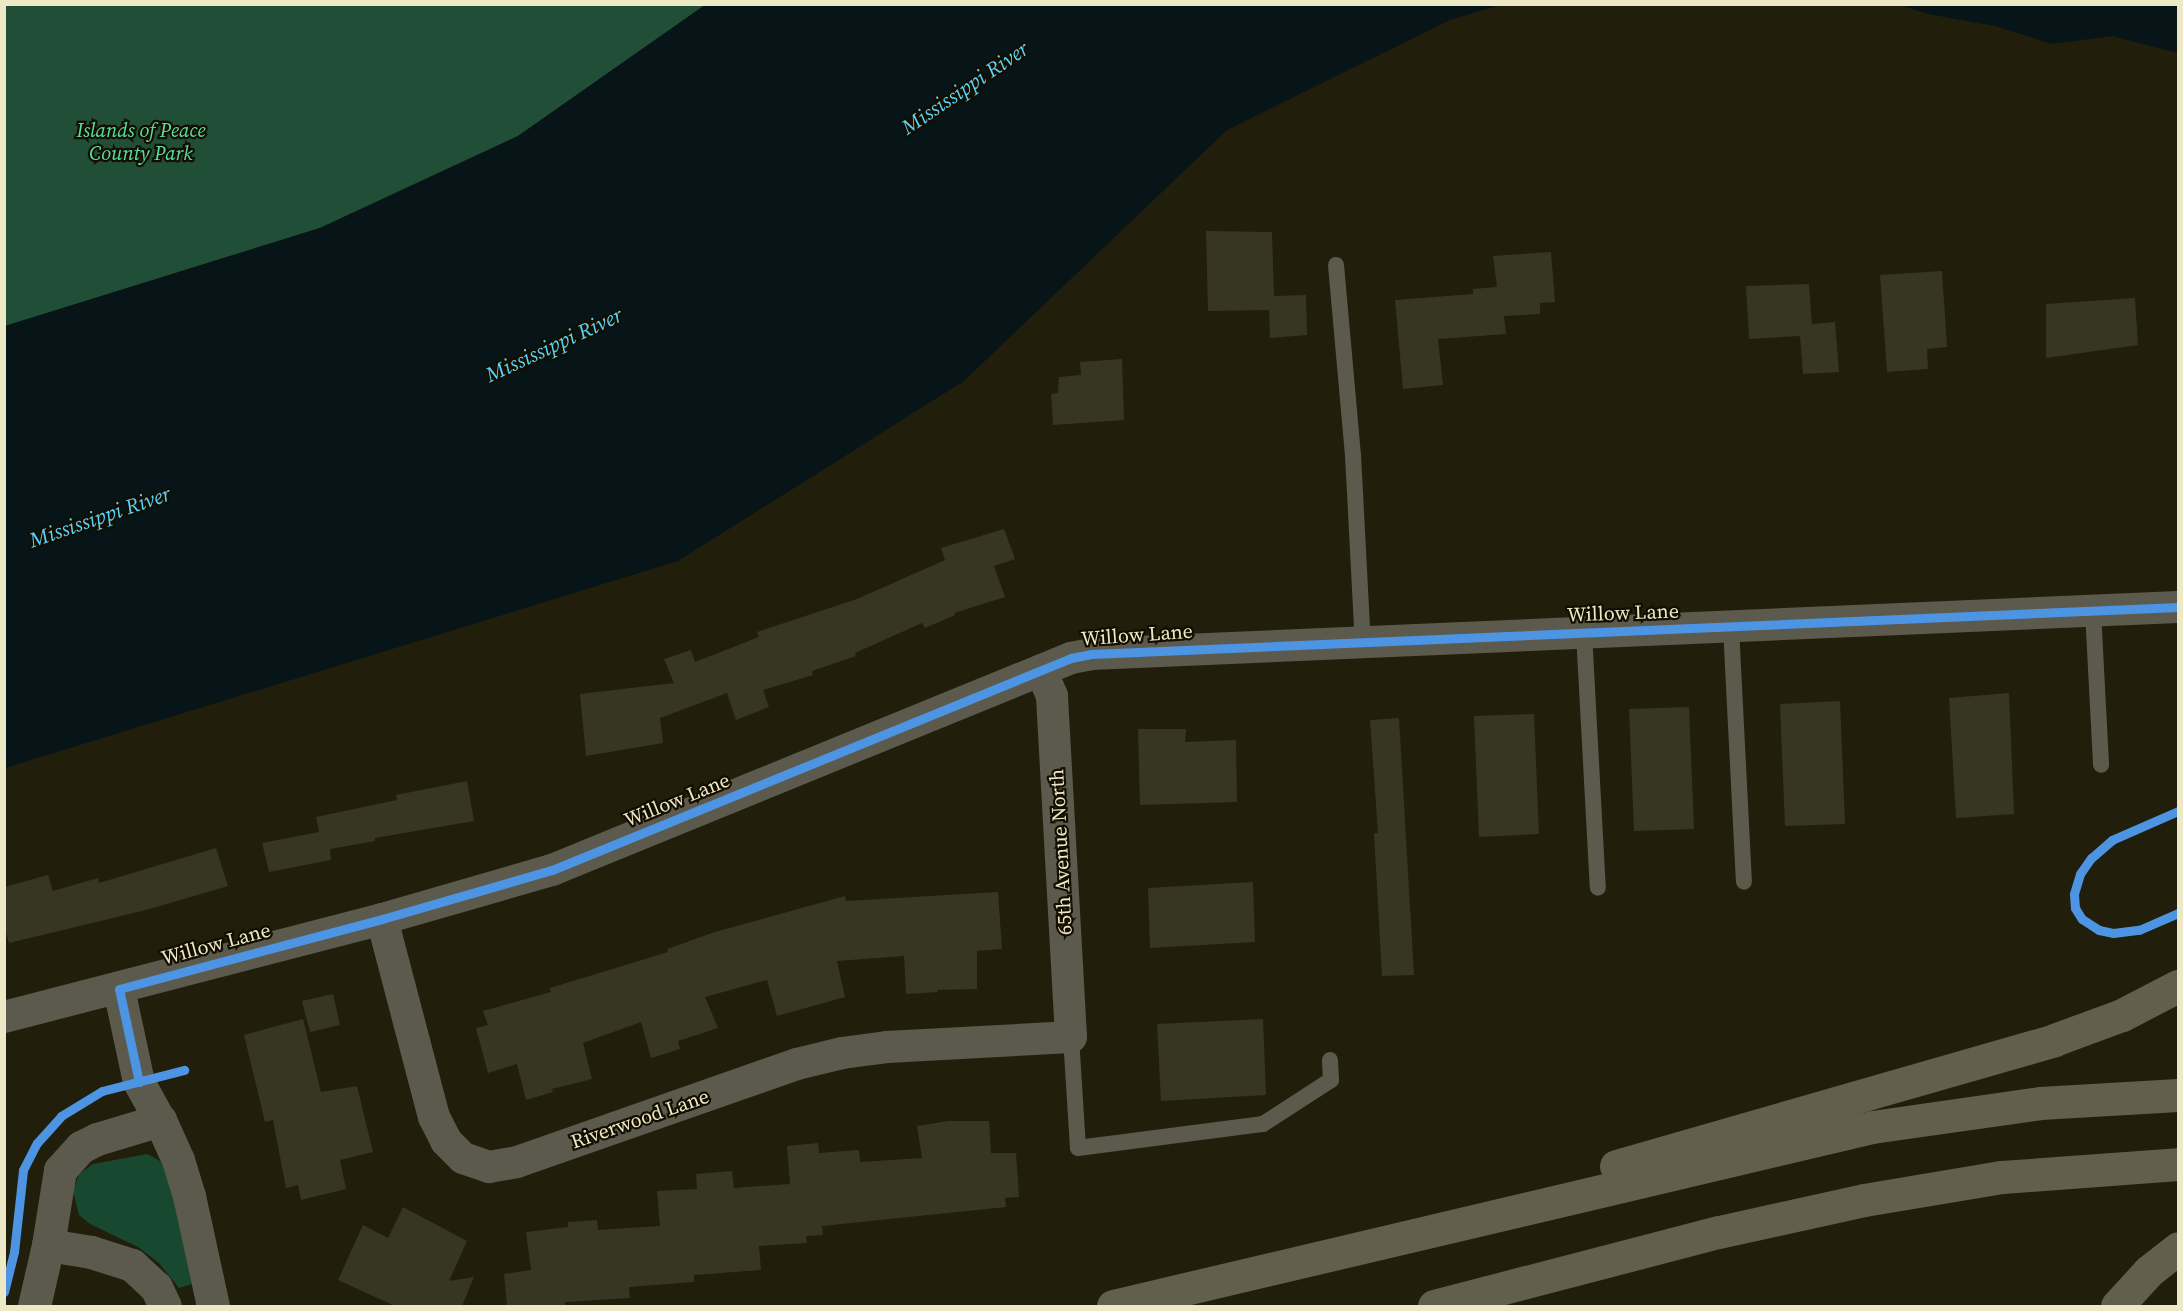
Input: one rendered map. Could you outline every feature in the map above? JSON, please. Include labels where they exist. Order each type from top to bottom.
[{"type":"highway","points":[[1254,1273],[1817,1106],[2054,1040],[2122,1015],[2178,986]]},
{"type":"highway","points":[[1113,1306],[1872,1127],[2029,1104],[2178,1095]]},
{"type":"highway","points":[[1434,1306],[1719,1232],[1864,1200],[2002,1177],[2178,1164]]},
{"type":"highway","points":[[2117,1306],[2149,1271],[2178,1248]]},
{"type":"street","name":"Willow Lane","points":[[4,1017],[382,919],[552,870],[1041,670],[1071,658],[1091,654],[2178,607]]},
{"type":"street","name":"65th Avenue North","points":[[1041,670],[1052,696],[1071,1037]]},
{"type":"street","name":"Riverwood Lane","points":[[382,919],[434,1117],[446,1141],[463,1158],[489,1167],[517,1162],[797,1064],[842,1053],[887,1047],[1071,1037]]},
{"type":"street","points":[[119,989],[139,1082],[178,1160],[189,1196],[213,1306]]},
{"type":"street","points":[[34,1306],[48,1245],[56,1185],[60,1170],[69,1156],[81,1146],[97,1139],[160,1120]]},
{"type":"street","points":[[48,1245],[91,1252],[132,1265],[156,1287],[165,1306]]},
{"type":"lane","points":[[1336,265],[1353,454],[1363,643]]},
{"type":"lane","points":[[2093,611],[2101,765]]},
{"type":"lane","points":[[1731,627],[1744,882]]},
{"type":"lane","points":[[1584,633],[1598,888]]},
{"type":"lane","points":[[1071,1037],[1078,1148],[1263,1124],[1331,1080],[1330,1060]]},
{"type":"green space","name":"Islands of Peace County Park","points":[[5,5],[705,5],[518,136],[320,228],[5,326]]},
{"type":"green space","points":[[147,1154],[160,1161],[168,1174],[192,1284],[179,1288],[159,1263],[138,1247],[90,1224],[79,1215],[73,1191],[79,1174],[93,1164]]},
{"type":"water","name":"Mississippi River","points":[[705,5],[1500,5],[1450,20],[1227,130],[964,381],[678,561],[5,768],[5,326],[320,228],[518,136]]},
{"type":"water","points":[[1900,5],[2178,5],[2178,53],[2112,36],[2052,44],[1995,26],[1928,14]]},
{"type":"building","points":[[1206,231],[1272,232],[1274,296],[1306,295],[1307,335],[1270,338],[1269,310],[1208,311]]},
{"type":"building","points":[[1551,252],[1555,302],[1540,303],[1540,314],[1504,316],[1506,334],[1438,339],[1443,385],[1403,389],[1395,300],[1473,294],[1473,289],[1497,287],[1493,256]]},
{"type":"building","points":[[1942,271],[1947,347],[1927,349],[1928,369],[1887,372],[1880,275]]},
{"type":"building","points":[[1809,284],[1812,324],[1835,322],[1839,372],[1803,374],[1800,336],[1749,339],[1746,286]]},
{"type":"building","points":[[2135,298],[2138,345],[2046,358],[2046,304]]},
{"type":"building","points":[[1122,359],[1124,420],[1053,425],[1051,394],[1058,393],[1059,377],[1081,375],[1080,362]]},
{"type":"building","points":[[1004,529],[1015,559],[994,566],[1005,597],[954,613],[955,615],[925,628],[922,623],[855,653],[856,656],[812,671],[813,675],[763,690],[769,707],[736,720],[727,693],[660,718],[663,743],[586,756],[580,694],[674,683],[664,659],[691,650],[695,662],[759,637],[757,632],[857,599],[945,560],[941,548]]},
{"type":"building","points":[[2009,693],[2014,814],[1956,818],[1949,698]]},
{"type":"building","points":[[1840,701],[1845,824],[1785,826],[1780,704]]},
{"type":"building","points":[[1689,707],[1694,829],[1634,831],[1629,709]]},
{"type":"building","points":[[1534,714],[1539,834],[1479,837],[1474,716]]},
{"type":"building","points":[[1399,718],[1414,975],[1382,976],[1374,833],[1378,833],[1370,720]]},
{"type":"building","points":[[1138,729],[1186,729],[1185,742],[1236,740],[1237,802],[1140,805]]},
{"type":"building","points":[[467,781],[474,821],[375,838],[375,841],[330,849],[331,860],[269,872],[262,843],[319,832],[316,817],[397,800],[396,795]]},
{"type":"building","points":[[216,848],[228,886],[146,910],[9,943],[4,926],[4,887],[48,875],[53,891],[98,878],[99,883]]},
{"type":"building","points":[[1253,882],[1255,942],[1150,948],[1148,888]]},
{"type":"building","points":[[998,892],[1002,949],[977,951],[977,989],[937,990],[938,992],[906,994],[904,956],[837,961],[845,997],[777,1016],[767,980],[705,997],[718,1028],[678,1041],[680,1049],[651,1058],[641,1022],[583,1043],[592,1079],[552,1089],[553,1092],[526,1100],[517,1064],[488,1073],[476,1028],[488,1025],[483,1011],[551,992],[550,988],[668,952],[667,949],[715,932],[845,896],[846,901]]},
{"type":"building","points":[[333,994],[340,1025],[310,1032],[302,1001]]},
{"type":"building","points":[[303,1019],[321,1092],[357,1086],[373,1152],[340,1160],[346,1189],[301,1200],[298,1185],[286,1188],[273,1120],[265,1122],[244,1035]]},
{"type":"building","points":[[1263,1019],[1266,1095],[1161,1101],[1157,1024]]},
{"type":"building","points":[[949,1121],[989,1121],[991,1153],[1016,1153],[1019,1197],[1005,1198],[1006,1207],[822,1226],[823,1235],[806,1236],[807,1243],[759,1246],[761,1270],[694,1275],[694,1282],[629,1287],[630,1298],[565,1302],[565,1306],[507,1306],[504,1274],[531,1270],[526,1232],[568,1227],[568,1222],[597,1220],[598,1230],[660,1226],[657,1191],[697,1189],[696,1174],[732,1171],[734,1188],[790,1184],[787,1146],[818,1143],[819,1153],[859,1150],[860,1162],[922,1158],[917,1126]]},
{"type":"building","points":[[403,1207],[467,1241],[449,1281],[474,1277],[462,1306],[395,1306],[338,1280],[363,1225],[388,1238]]},
{"type":"cycle path","points":[[139,1082],[119,989],[382,919],[552,870],[1071,658],[1091,654],[2178,607]]},
{"type":"cycle path","points":[[2178,811],[2112,840],[2091,858],[2080,874],[2074,894],[2075,908],[2082,919],[2099,930],[2113,933],[2139,930],[2178,913]]},
{"type":"cycle path","points":[[4,1292],[14,1252],[23,1170],[37,1143],[61,1116],[102,1091],[184,1070]]}]
